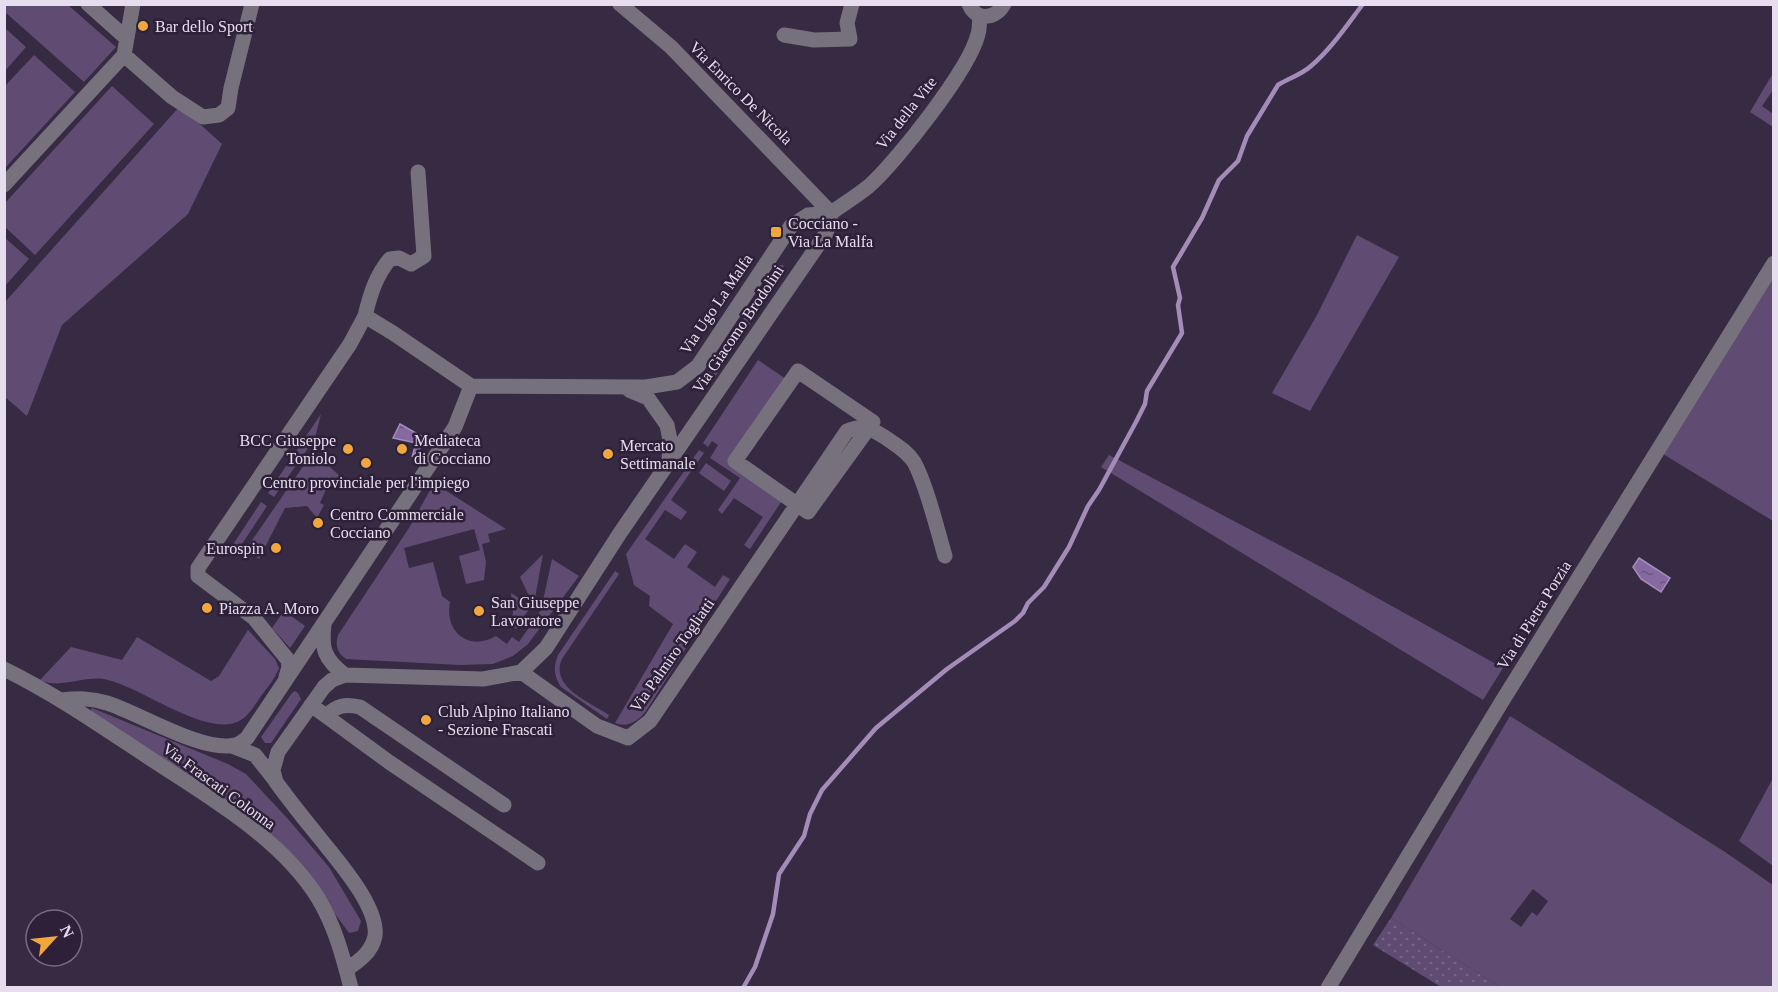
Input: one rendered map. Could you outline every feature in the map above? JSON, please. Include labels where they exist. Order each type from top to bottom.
[{"type":"street","points":[[88,4],[124,30]]},
{"type":"street","points":[[4,185],[124,55],[124,30],[134,4]]},
{"type":"street","points":[[124,55],[182,104],[203,117],[219,116],[228,108],[252,4]]},
{"type":"street","name":"Via Enrico De Nicola","points":[[620,4],[671,47],[831,213]]},
{"type":"street","points":[[784,35],[814,40],[850,39],[847,23],[852,4]]},
{"type":"street","points":[[975,10],[994,16],[1004,4]]},
{"type":"street","name":"Via della Vite","points":[[831,213],[869,186],[903,148],[946,92],[971,52],[978,34],[975,10]]},
{"type":"street","points":[[286,678],[288,660],[254,618],[198,576],[198,568],[350,344],[365,316],[370,294],[381,270],[390,259],[399,258],[411,264],[424,256],[418,172]]},
{"type":"street","name":"Via Ugo La Malfa","points":[[471,387],[646,387],[677,382],[698,366],[791,226],[808,215],[831,213]]},
{"type":"street","name":"Via Giacomo Brodolini","points":[[521,672],[546,648],[620,533],[825,235],[831,213]]},
{"type":"street","name":"Via di Pietra Porzia","points":[[1328,987],[1773,263]]},
{"type":"street","points":[[232,746],[247,738],[325,622],[454,426],[471,387],[365,316]]},
{"type":"street","points":[[798,371],[873,422],[869,427],[807,512],[735,461],[798,371]]},
{"type":"street","points":[[622,387],[648,398],[667,424],[670,440],[669,464]]},
{"type":"street","points":[[869,427],[902,448],[913,461],[945,556]]},
{"type":"street","name":"Via Palmiro Togliatti","points":[[521,672],[597,726],[628,738],[650,721],[796,504]]},
{"type":"street","points":[[325,622],[322,642],[327,658],[339,678]]},
{"type":"street","name":"Via Frascati Colonna","points":[[4,669],[61,700],[208,796],[276,849],[297,871],[317,898],[336,935],[351,987]]},
{"type":"street","points":[[276,782],[273,770],[278,752],[324,687],[339,678],[483,679],[521,672]]},
{"type":"street","points":[[61,700],[78,698],[99,701],[192,738],[232,746],[255,755],[357,886],[373,918],[375,933],[372,944],[363,958],[346,970]]},
{"type":"street","points":[[326,716],[336,706],[347,704],[360,706],[504,805]]},
{"type":"street","points":[[311,705],[389,762],[538,863]]},
{"type":"shaded area","points":[[5,4],[68,5],[116,47],[84,82],[5,12]]},
{"type":"shaded area","points":[[5,28],[26,47],[5,71]]},
{"type":"shaded area","points":[[34,55],[75,92],[5,168],[5,86]]},
{"type":"shaded area","points":[[1773,73],[1773,90],[1762,106],[1773,114],[1773,127],[1750,112]]},
{"type":"shaded area","points":[[112,86],[154,124],[35,255],[5,227],[5,203]]},
{"type":"shaded area","points":[[180,106],[222,144],[188,214],[62,325],[27,416],[5,397],[5,302]]},
{"type":"shaded area","points":[[1357,235],[1399,257],[1310,411],[1272,393],[1317,315]]},
{"type":"shaded area","points":[[4,237],[29,259],[5,286],[4,286]]},
{"type":"shaded area","points":[[779,265],[783,265],[785,270],[711,383],[706,384],[704,379]]},
{"type":"shaded area","points":[[1773,274],[1773,521],[1663,454]]},
{"type":"shaded area","points":[[758,360],[789,381],[735,461],[785,496],[750,549],[744,545],[763,517],[734,498],[722,514],[718,510],[740,478],[710,458],[718,445],[712,441],[708,447],[703,443]]},
{"type":"shaded area","points":[[321,414],[315,438],[274,497],[268,493]]},
{"type":"shaded area","points":[[699,450],[704,453],[671,500],[687,512],[681,520],[665,510],[645,539],[674,559],[685,544],[697,552],[687,567],[715,587],[723,575],[730,579],[646,711],[632,723],[624,725],[615,723],[673,624],[649,606],[650,596],[634,585],[626,554]]},
{"type":"shaded area","points":[[313,452],[340,476],[333,487],[328,485],[320,503],[324,505],[317,518],[307,506],[285,508],[259,559],[246,549]]},
{"type":"shaded area","points":[[1109,455],[1338,576],[1503,668],[1483,700],[1101,467]]},
{"type":"shaded area","points":[[706,463],[731,481],[724,491],[699,473]]},
{"type":"shaded area","points":[[434,483],[506,529],[488,534],[490,542],[482,544],[486,562],[484,580],[466,584],[459,556],[480,550],[474,529],[404,548],[409,568],[433,562],[442,596],[450,602],[451,622],[461,636],[477,642],[496,636],[507,644],[512,637],[519,642],[541,610],[552,559],[579,576],[528,644],[513,656],[493,664],[460,665],[346,659],[337,648],[338,635],[409,528]]},
{"type":"shaded area","points":[[261,502],[267,506],[238,550],[252,560],[232,553],[230,549]]},
{"type":"shaded area","points":[[543,554],[535,598],[528,594],[520,577]]},
{"type":"shaded area","points":[[615,571],[619,574],[562,659],[560,669],[561,678],[566,686],[609,715],[607,719],[561,687],[556,676],[555,664],[558,655]]},
{"type":"shaded area","points":[[511,593],[531,606],[516,629],[510,625],[513,613]]},
{"type":"shaded area","points":[[284,611],[305,626],[290,648],[272,628]]},
{"type":"shaded area","points":[[248,630],[275,659],[279,668],[252,709],[237,722],[224,725],[191,717],[108,680],[91,679],[48,683],[40,680],[71,647],[122,660],[137,637],[211,681],[219,676]]},
{"type":"shaded area","points":[[295,691],[301,699],[271,743],[265,743],[261,737]]},
{"type":"shaded area","points":[[92,708],[228,764],[246,774],[329,867],[361,921],[358,931],[349,933],[304,872],[90,711]]},
{"type":"shaded area","points":[[1510,716],[1725,852],[1773,885],[1773,987],[1500,987],[1391,918]],"holes":[[[1533,889],[1548,901],[1537,916],[1532,912],[1521,927],[1510,919]]]},
{"type":"shaded area","points":[[1773,778],[1773,866],[1739,841]]},
{"type":"shaded area","points":[[1391,918],[1500,987],[1441,987],[1373,945]]},
{"type":"water","points":[[400,424],[428,440],[412,457],[416,443],[393,438]]},
{"type":"water","points":[[1639,558],[1670,578],[1661,592],[1641,579],[1633,567]]},
{"type":"waterway","points":[[743,988],[755,967],[773,914],[779,874],[804,836],[810,814],[822,790],[876,728],[947,669],[1015,621],[1044,587],[1069,547],[1088,506],[1136,422],[1145,404],[1147,391],[1182,333],[1178,305],[1180,298],[1173,267],[1202,218],[1219,180],[1238,161],[1247,136],[1278,85],[1311,66],[1363,4]]},
{"type":"place","name":"Bar dello Sport","points":[[143,26]]},
{"type":"place","name":"Cocciano - Via La Malfa","points":[[776,232]]},
{"type":"place","name":"BCC Giuseppe Toniolo","points":[[348,449]]},
{"type":"place","name":"Mediateca di Cocciano","points":[[402,449]]},
{"type":"place","name":"Mercato Settimanale","points":[[608,454]]},
{"type":"place","name":"Centro provinciale per l'impiego","points":[[366,463]]},
{"type":"place","name":"Centro Commerciale Cocciano","points":[[318,523]]},
{"type":"place","name":"Eurospin","points":[[276,548]]},
{"type":"place","name":"Piazza A. Moro","points":[[207,608]]},
{"type":"place","name":"San Giuseppe Lavoratore","points":[[479,611]]},
{"type":"place","name":"Club Alpino Italiano - Sezione Frascati","points":[[426,720]]}]
